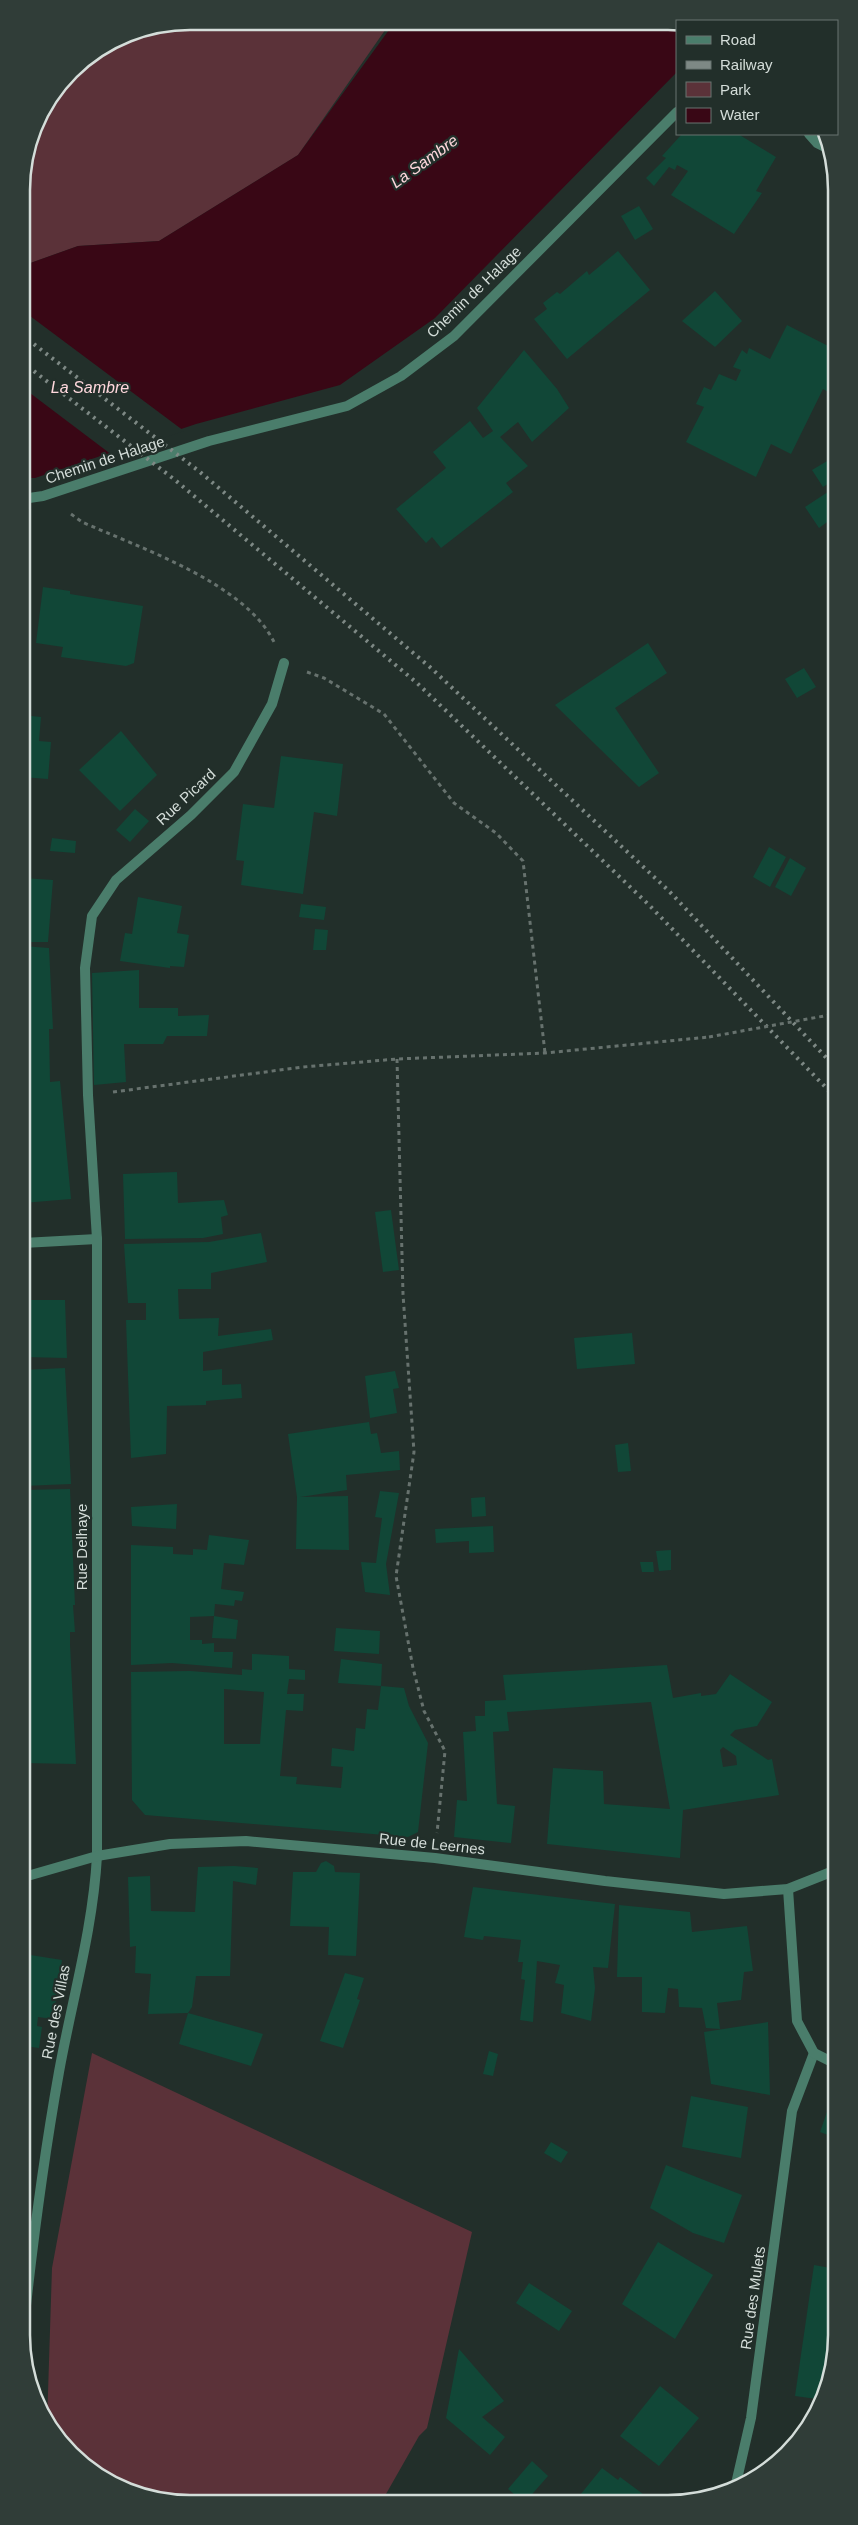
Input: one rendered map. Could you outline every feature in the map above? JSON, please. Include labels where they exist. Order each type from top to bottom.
[{"type":"street","name":"Chemin de Halage","points":[[30,498],[43,496],[209,441],[347,406],[401,376],[454,336],[676,113]]},
{"type":"street","points":[[810,135],[822,145]]},
{"type":"street","name":"Rue Picard","points":[[97,1238],[88,1095],[85,968],[92,916],[116,880],[191,815],[234,772],[272,704],[284,663]]},
{"type":"street","points":[[30,1243],[97,1238]]},
{"type":"street","name":"Rue Delhaye","points":[[97,1238],[97,1856]]},
{"type":"street","name":"Rue de Leernes","points":[[30,1875],[97,1856],[170,1844],[246,1841],[435,1858],[605,1881],[724,1894],[788,1889],[828,1873]]},
{"type":"street","name":"Rue des Villas","points":[[30,2267],[34,2229],[59,2072],[94,1899],[97,1856]]},
{"type":"street","points":[[788,1889],[798,2021],[814,2053],[828,2060]]},
{"type":"street","name":"Rue des Mulets","points":[[737,2479],[751,2418],[792,2111],[814,2053]]},
{"type":"path","points":[[43,496],[82,522],[199,575],[247,606],[270,634],[284,663],[324,678],[384,714],[454,803],[496,833],[522,861],[545,1053]]},
{"type":"path","points":[[88,1095],[303,1067],[396,1059],[545,1053],[709,1038],[828,1015]]},
{"type":"path","points":[[396,1059],[403,1294],[414,1452],[396,1576],[413,1668],[424,1711],[445,1750],[435,1858]]},
{"type":"green space","points":[[385,30],[298,155],[159,241],[78,246],[30,263],[30,179],[35,148],[51,110],[63,92],[92,63],[110,51],[129,42],[148,35],[169,31]]},
{"type":"green space","points":[[92,2053],[472,2232],[427,2428],[419,2436],[385,2495],[179,2495],[138,2487],[119,2479],[101,2468],[84,2455],[63,2433],[47,2408],[52,2268]]},
{"type":"water","name":"La Sambre","points":[[389,30],[676,30],[676,73],[435,318],[340,385],[196,424],[35,478],[30,478],[30,263],[78,246],[159,241],[298,155]]},
{"type":"pier","points":[[30,316],[184,431],[112,455],[30,393]]},
{"type":"building","points":[[681,135],[740,135],[776,157],[756,191],[762,193],[734,234],[671,195],[688,171],[677,165],[675,170],[669,167],[654,186],[646,178],[666,158],[662,156]]},
{"type":"building","points":[[639,206],[653,229],[635,240],[621,216]]},
{"type":"building","points":[[618,251],[650,290],[567,359],[534,319],[547,309],[543,303],[557,292],[560,294],[587,271],[589,275]]},
{"type":"building","points":[[715,291],[742,321],[715,347],[682,321]]},
{"type":"building","points":[[787,325],[828,346],[828,392],[823,389],[791,454],[771,444],[756,477],[686,442],[704,407],[696,404],[704,387],[711,390],[719,374],[736,381],[741,370],[733,367],[742,350],[747,354],[749,348],[770,359]]},
{"type":"building","points":[[524,350],[557,389],[569,408],[532,442],[518,422],[500,437],[528,466],[506,483],[513,492],[441,548],[432,537],[426,543],[396,509],[446,468],[433,452],[470,421],[483,438],[493,431],[477,408]]},
{"type":"building","points":[[828,461],[828,484],[823,487],[812,470]]},
{"type":"building","points":[[828,492],[828,521],[819,528],[805,507]]},
{"type":"building","points":[[43,587],[70,591],[70,594],[143,606],[134,663],[126,666],[61,657],[63,647],[36,643]]},
{"type":"building","points":[[648,643],[667,673],[615,708],[659,773],[639,787],[555,705]]},
{"type":"building","points":[[804,668],[816,687],[797,698],[785,679]]},
{"type":"building","points":[[30,716],[41,717],[39,741],[51,742],[48,779],[30,778]]},
{"type":"building","points":[[121,731],[157,775],[120,811],[79,770]]},
{"type":"building","points":[[281,756],[343,764],[337,816],[314,812],[303,894],[241,885],[244,861],[236,860],[243,804],[274,808]]},
{"type":"building","points":[[135,809],[149,821],[130,842],[116,830]]},
{"type":"building","points":[[52,838],[76,841],[75,853],[50,851]]},
{"type":"building","points":[[769,847],[786,857],[770,887],[753,877]]},
{"type":"building","points":[[790,858],[806,868],[791,896],[775,887]]},
{"type":"building","points":[[30,878],[53,880],[48,942],[30,942]]},
{"type":"building","points":[[138,897],[182,906],[177,933],[189,935],[184,967],[170,966],[170,968],[120,961],[125,933],[132,934]]},
{"type":"building","points":[[301,904],[326,907],[324,920],[299,917]]},
{"type":"building","points":[[315,929],[328,930],[326,950],[313,950]]},
{"type":"building","points":[[30,947],[49,948],[53,1029],[49,1029],[50,1082],[60,1081],[71,1199],[30,1202]]},
{"type":"building","points":[[139,970],[139,1008],[178,1008],[178,1016],[209,1015],[207,1036],[167,1036],[163,1044],[124,1044],[126,1082],[94,1085],[92,973]]},
{"type":"building","points":[[177,1172],[178,1203],[224,1200],[228,1215],[221,1217],[223,1234],[203,1238],[125,1239],[123,1174]]},
{"type":"building","points":[[391,1210],[399,1270],[383,1272],[375,1212]]},
{"type":"building","points":[[261,1233],[267,1262],[211,1273],[211,1289],[178,1289],[179,1319],[219,1318],[218,1336],[271,1329],[273,1340],[203,1352],[203,1371],[222,1369],[222,1385],[241,1384],[242,1398],[206,1401],[206,1405],[167,1406],[166,1454],[131,1458],[126,1320],[146,1320],[146,1303],[128,1303],[124,1244],[209,1242]]},
{"type":"building","points":[[30,1300],[65,1300],[67,1358],[30,1357]]},
{"type":"building","points":[[632,1333],[635,1364],[577,1369],[574,1338]]},
{"type":"building","points":[[65,1368],[71,1484],[30,1486],[30,1370]]},
{"type":"building","points":[[395,1371],[399,1388],[393,1389],[397,1413],[370,1418],[365,1376]]},
{"type":"building","points":[[369,1422],[371,1434],[377,1433],[381,1453],[399,1451],[400,1470],[346,1475],[347,1490],[300,1497],[348,1496],[349,1550],[296,1549],[297,1497],[288,1434]]},
{"type":"building","points":[[628,1443],[631,1471],[618,1472],[615,1445]]},
{"type":"building","points":[[70,1489],[75,1632],[70,1632],[70,1644],[76,1764],[30,1763],[30,1490]]},
{"type":"building","points":[[380,1491],[399,1493],[386,1564],[390,1595],[365,1592],[361,1562],[376,1563],[382,1518],[375,1517]]},
{"type":"building","points":[[485,1497],[486,1516],[472,1517],[471,1498]]},
{"type":"building","points":[[177,1504],[176,1529],[132,1526],[131,1507]]},
{"type":"building","points":[[493,1526],[494,1552],[469,1553],[469,1541],[436,1543],[435,1529]]},
{"type":"building","points":[[209,1535],[249,1540],[244,1565],[224,1563],[221,1589],[244,1592],[242,1601],[235,1600],[234,1606],[215,1604],[214,1616],[190,1617],[190,1640],[202,1640],[202,1644],[214,1643],[214,1652],[233,1652],[232,1668],[172,1663],[131,1665],[131,1545],[173,1547],[173,1554],[193,1555],[193,1549],[207,1550]]},
{"type":"building","points":[[671,1550],[671,1570],[659,1571],[656,1551]]},
{"type":"building","points":[[640,1562],[653,1562],[654,1572],[642,1572]]},
{"type":"building","points":[[214,1616],[238,1620],[236,1639],[212,1638]]},
{"type":"building","points":[[336,1628],[380,1631],[379,1654],[334,1651]]},
{"type":"building","points":[[252,1654],[289,1656],[289,1669],[305,1670],[305,1680],[289,1679],[287,1694],[304,1694],[303,1711],[286,1710],[280,1776],[297,1777],[296,1784],[341,1788],[343,1767],[331,1766],[332,1748],[354,1751],[356,1728],[365,1729],[367,1709],[378,1710],[381,1686],[404,1688],[409,1706],[428,1743],[418,1832],[408,1837],[145,1815],[132,1800],[131,1672],[190,1671],[242,1675],[242,1669],[252,1670]],"holes":[[[224,1689],[264,1692],[260,1744],[224,1744]]]},
{"type":"building","points":[[341,1659],[382,1664],[381,1686],[338,1683]]},
{"type":"building","points":[[667,1665],[673,1698],[701,1693],[701,1696],[716,1694],[730,1674],[772,1702],[757,1726],[735,1730],[730,1735],[768,1760],[772,1759],[779,1795],[683,1810],[680,1858],[547,1844],[553,1768],[603,1771],[604,1804],[670,1809],[651,1702],[507,1712],[509,1731],[493,1732],[497,1804],[515,1806],[511,1843],[454,1837],[457,1800],[467,1801],[463,1732],[476,1731],[475,1716],[485,1716],[485,1701],[506,1700],[503,1675]],"holes":[[[723,1747],[736,1756],[737,1765],[723,1767],[720,1750]]]},
{"type":"building","points":[[326,1861],[334,1866],[335,1872],[360,1873],[356,1956],[328,1955],[329,1927],[290,1926],[293,1872],[316,1872],[321,1863]]},
{"type":"building","points":[[234,1866],[258,1868],[256,1885],[233,1881],[230,1976],[196,1976],[192,2007],[188,2013],[148,2014],[151,1974],[135,1973],[136,1946],[130,1947],[128,1877],[150,1876],[151,1911],[195,1912],[198,1867]]},
{"type":"building","points":[[473,1887],[615,1904],[608,1968],[593,1967],[595,1988],[591,2021],[561,2013],[564,1985],[555,1983],[560,1965],[537,1961],[533,2022],[520,2020],[525,1980],[521,1979],[523,1962],[518,1962],[521,1940],[484,1936],[483,1940],[464,1937]]},
{"type":"building","points":[[619,1905],[690,1912],[692,1932],[747,1926],[753,1971],[744,1972],[741,2000],[717,2003],[720,2029],[706,2028],[702,2008],[679,2007],[678,1989],[668,1988],[665,2013],[642,2012],[642,1977],[617,1977]]},
{"type":"building","points":[[30,1955],[62,1960],[53,2019],[38,2017],[37,2026],[42,2027],[39,2048],[30,2047]]},
{"type":"building","points":[[345,1973],[364,1978],[357,1999],[360,2000],[343,2048],[320,2041]]},
{"type":"building","points":[[188,2013],[263,2034],[251,2066],[179,2044]]},
{"type":"building","points":[[768,2022],[770,2095],[711,2084],[704,2032]]},
{"type":"building","points":[[489,2051],[498,2054],[493,2076],[483,2074]]},
{"type":"building","points":[[691,2096],[748,2107],[741,2158],[682,2147]]},
{"type":"building","points":[[828,2109],[828,2135],[820,2132]]},
{"type":"building","points":[[551,2142],[568,2152],[561,2163],[544,2153]]},
{"type":"building","points":[[666,2165],[742,2195],[724,2243],[693,2233],[650,2208]]},
{"type":"building","points":[[658,2242],[713,2275],[675,2339],[622,2304]]},
{"type":"building","points":[[814,2265],[828,2268],[828,2346],[820,2387],[815,2399],[795,2396]]},
{"type":"building","points":[[529,2283],[572,2311],[559,2331],[516,2303]]},
{"type":"building","points":[[459,2349],[504,2401],[482,2417],[505,2437],[490,2455],[446,2418]]},
{"type":"building","points":[[660,2386],[699,2418],[659,2466],[620,2436]]},
{"type":"building","points":[[532,2461],[548,2476],[531,2495],[515,2495],[508,2489]]},
{"type":"building","points":[[602,2468],[618,2480],[620,2477],[644,2495],[580,2495]]},
{"type":"railway","points":[[30,341],[200,472],[431,668],[668,890],[828,1060]]},
{"type":"railway","points":[[30,368],[175,480],[417,683],[649,905],[828,1090]]}]
